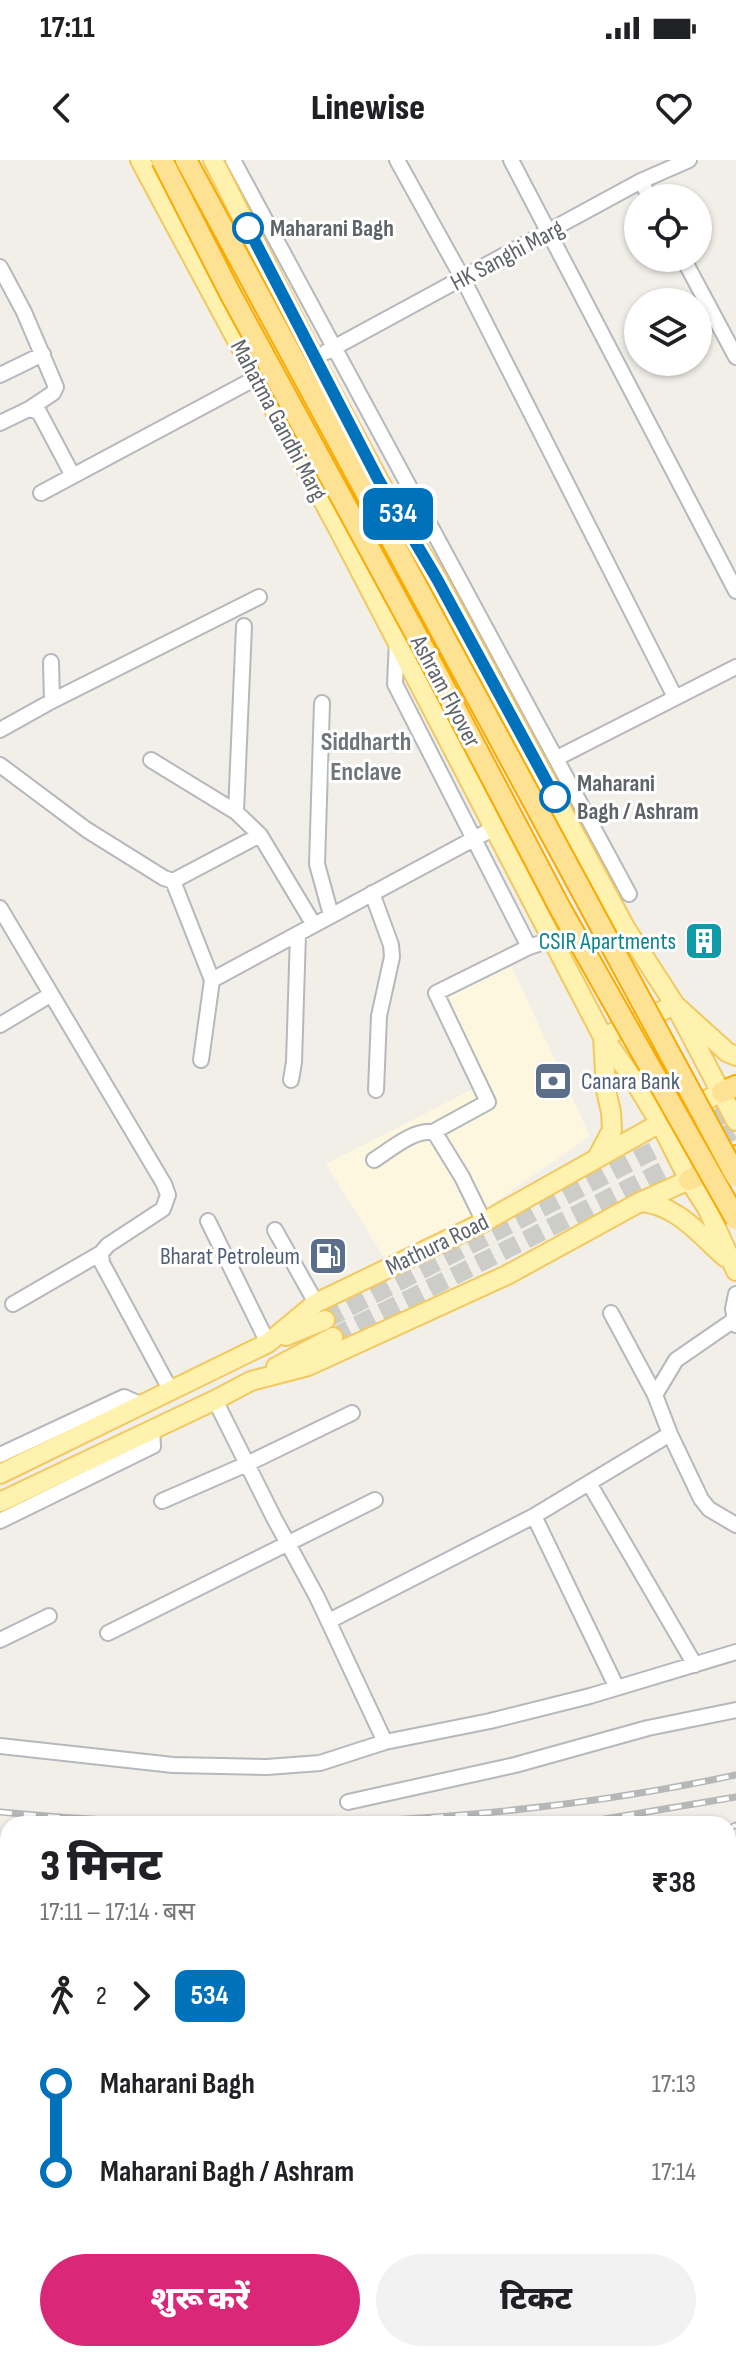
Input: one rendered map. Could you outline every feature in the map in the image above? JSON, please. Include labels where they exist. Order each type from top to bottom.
[{"type":"highway","name":"Ashram Flyover","points":[[162,160],[230,293],[425,651],[560,908],[736,1219]]},
{"type":"highway","name":"Ashram Flyover","points":[[186,160],[736,1176]]},
{"type":"highway","points":[[689,1180],[736,1156]]},
{"type":"main road","name":"Mahatma Gandhi Marg","points":[[140,160],[397,641],[603,1037],[660,1123],[734,1264]]},
{"type":"main road","points":[[213,160],[378,479],[437,579],[626,929],[729,1089],[736,1121]]},
{"type":"main road","points":[[203,279],[259,251]]},
{"type":"main road","points":[[564,962],[626,929]]},
{"type":"main road","points":[[596,1161],[612,1130],[603,1037],[675,1005]]},
{"type":"main road","points":[[675,1005],[727,1052],[736,1056]]},
{"type":"main road","name":"Mathura Road","points":[[0,1474],[268,1343],[325,1320],[484,1222],[660,1123],[729,1089]]},
{"type":"main road","points":[[251,1381],[308,1366],[493,1281],[640,1202],[689,1180]]},
{"type":"main road","points":[[640,1202],[654,1203],[686,1220],[734,1264]]},
{"type":"main road","points":[[0,1502],[251,1381],[325,1320]]},
{"type":"street","points":[[233,160],[330,349],[629,894]]},
{"type":"street","points":[[397,160],[463,279],[675,697]]},
{"type":"street","points":[[511,160],[736,591]]},
{"type":"street","name":"HK Sanghi Marg","points":[[330,349],[641,181],[689,160]]},
{"type":"street","points":[[0,423],[29,409],[53,393],[56,387],[1,270]]},
{"type":"street","points":[[690,272],[736,357]]},
{"type":"street","points":[[0,375],[43,354]]},
{"type":"street","points":[[41,493],[256,378]]},
{"type":"street","points":[[29,409],[39,412],[43,418],[73,476]]},
{"type":"street","points":[[0,730],[259,597]]},
{"type":"street","points":[[236,812],[244,626]]},
{"type":"street","points":[[397,641],[395,684],[529,947]]},
{"type":"street","points":[[51,662],[52,701]]},
{"type":"street","points":[[557,758],[736,667]]},
{"type":"street","points":[[322,703],[317,864],[331,915]]},
{"type":"street","points":[[151,760],[236,812],[260,835],[314,925]]},
{"type":"street","points":[[0,765],[87,830],[173,881],[260,835]]},
{"type":"street","points":[[212,980],[494,828]]},
{"type":"street","points":[[173,881],[212,980],[201,1060]]},
{"type":"street","points":[[372,893],[391,945],[392,957],[379,1016],[376,1090]]},
{"type":"street","points":[[0,908],[168,1195],[163,1209],[108,1245],[101,1253],[13,1304]]},
{"type":"street","points":[[291,1080],[298,934]]},
{"type":"street","points":[[374,1160],[413,1136],[433,1132],[488,1102],[436,993],[529,947],[553,939]]},
{"type":"street","points":[[0,1025],[50,995]]},
{"type":"street","points":[[433,1132],[455,1164],[484,1222]]},
{"type":"street","points":[[208,1221],[268,1343]]},
{"type":"street","points":[[275,1230],[325,1320]]},
{"type":"street","points":[[101,1253],[102,1263],[171,1391]]},
{"type":"street","points":[[655,1395],[676,1360],[735,1323],[736,1294]]},
{"type":"street","points":[[611,1313],[655,1395],[701,1499],[709,1509],[736,1525]]},
{"type":"street","points":[[0,1455],[124,1397],[142,1405]]},
{"type":"street","points":[[215,1400],[329,1621],[385,1742]]},
{"type":"street","points":[[162,1501],[352,1413]]},
{"type":"street","points":[[0,1521],[153,1446],[152,1430]]},
{"type":"street","points":[[329,1621],[534,1516],[670,1434]]},
{"type":"street","points":[[589,1483],[695,1665]]},
{"type":"street","points":[[108,1633],[375,1500]]},
{"type":"street","points":[[534,1516],[617,1688]]},
{"type":"street","points":[[0,1640],[49,1616]]},
{"type":"street","points":[[0,1746],[173,1765],[267,1767],[320,1763],[385,1742],[490,1721],[617,1688],[736,1652]]},
{"type":"street","points":[[348,1802],[515,1765],[648,1728],[736,1710]]},
{"type":"shaded area","points":[[503,948],[590,1136],[478,1214],[385,1259],[326,1164],[481,1085],[428,990]]},
{"type":"tunnel","points":[[325,1320],[736,1108]]},
{"type":"tunnel","points":[[333,1337],[672,1166],[736,1129]]},
{"type":"railway","points":[[448,1816],[556,1805],[736,1775]]},
{"type":"railway","points":[[623,1816],[736,1797]]},
{"type":"railway","points":[[0,1812],[51,1816]]},
{"type":"bus line","name":"534","points":[[248,228],[392,505],[437,579],[555,797]]},
{"type":"place","name":"Maharani Bagh","points":[[248,228]]},
{"type":"place","name":"Maharani Bagh / Ashram","points":[[555,797]]},
{"type":"place","name":"CSIR Apartments","points":[[704,941]]},
{"type":"place","name":"Canara Bank","points":[[553,1081]]},
{"type":"place","name":"Bharat Petroleum","points":[[328,1256]]},
{"type":"district","name":"Siddharth Enclave","points":[[366,756]]}]
